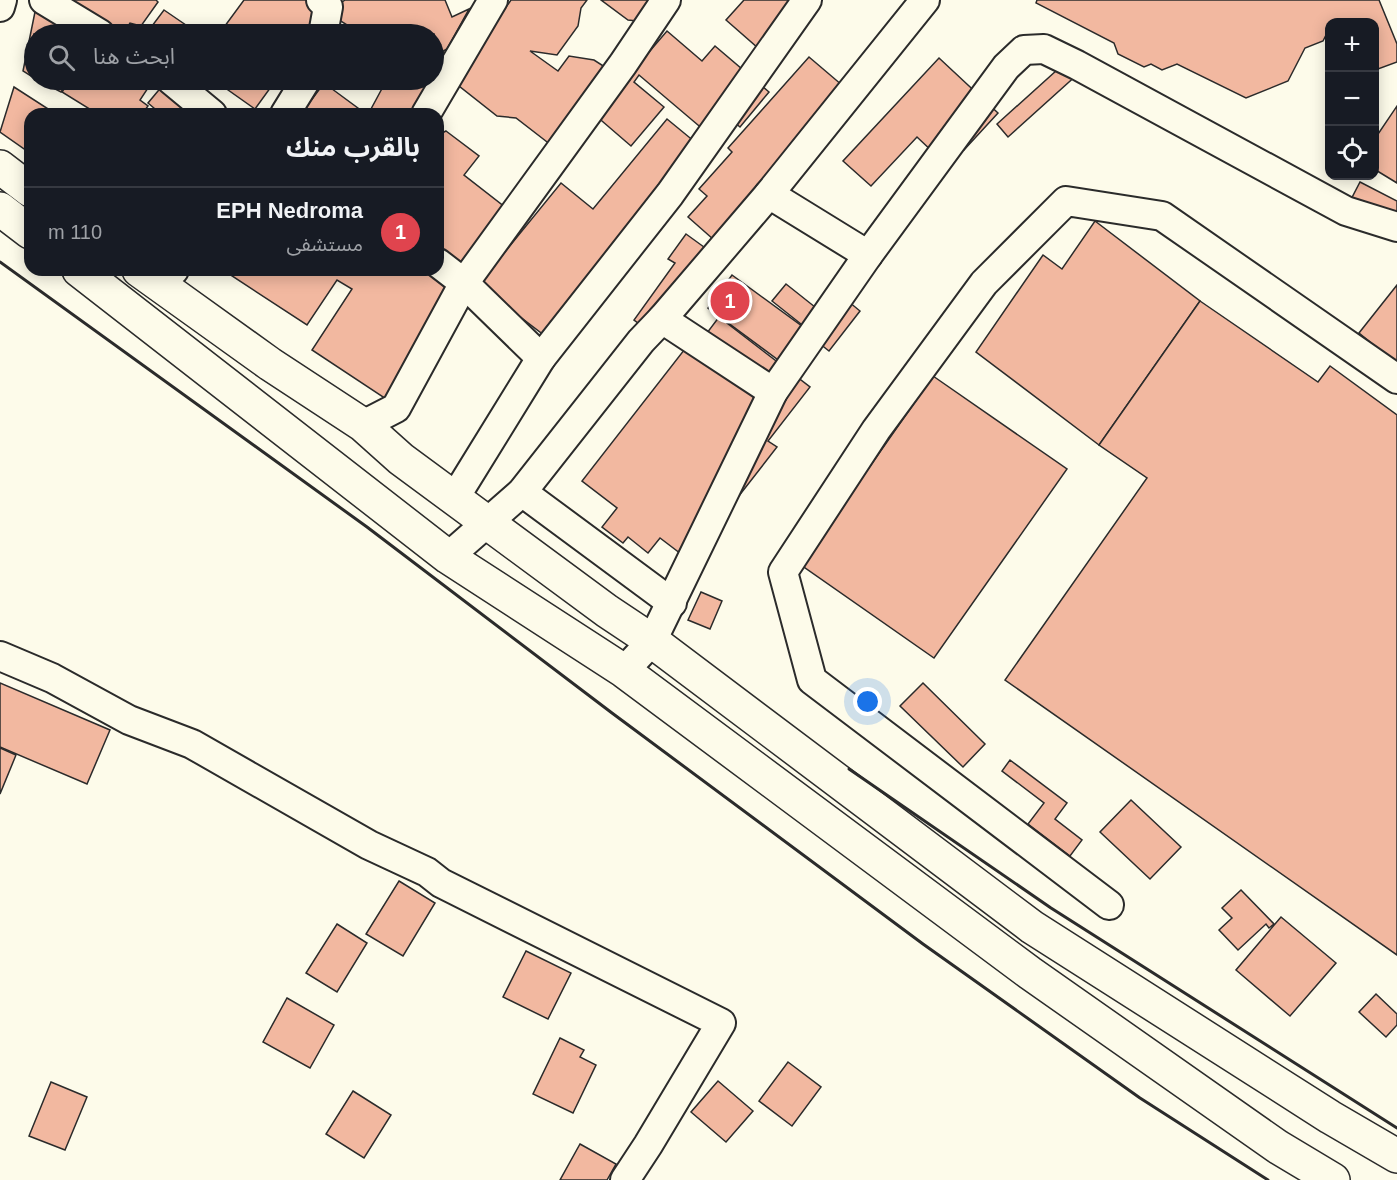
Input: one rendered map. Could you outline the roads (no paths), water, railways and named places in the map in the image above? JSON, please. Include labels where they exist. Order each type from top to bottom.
[{"type":"main road","points":[[0,167],[24,185]]},
{"type":"main road","points":[[0,209],[24,227]]},
{"type":"main road","points":[[87,276],[448,557],[624,671],[1030,973],[1278,1147],[1333,1180]]},
{"type":"main road","points":[[159,276],[261,357],[363,425],[400,459],[652,641],[1032,927],[1330,1117],[1397,1156]]},
{"type":"street","points":[[0,7],[2,0]]},
{"type":"street","points":[[44,0],[84,24]]},
{"type":"street","points":[[321,0],[328,7],[325,24]]},
{"type":"street","points":[[444,83],[493,0]]},
{"type":"street","points":[[363,425],[396,408],[464,283],[623,64],[666,0]]},
{"type":"street","points":[[454,499],[541,358],[669,194],[807,0]]},
{"type":"street","points":[[448,557],[522,492],[640,341],[662,319],[769,194],[925,0]]},
{"type":"street","points":[[624,671],[652,641],[773,392],[868,255],[1006,67],[1024,51],[1044,49],[1346,211],[1397,227]]},
{"type":"street","points":[[183,90],[205,108]]},
{"type":"street","points":[[289,108],[300,90]]},
{"type":"street","points":[[430,108],[440,90]]},
{"type":"street","points":[[769,194],[868,255]]},
{"type":"street","points":[[1109,905],[812,680],[783,572],[876,430],[984,283],[1066,201],[1162,216],[1397,379]]},
{"type":"street","points":[[444,268],[464,283],[541,358]]},
{"type":"street","points":[[662,319],[773,392]]},
{"type":"street","points":[[522,492],[672,603]]},
{"type":"street","points":[[0,656],[52,678],[129,720],[192,744],[369,845],[427,872],[441,884],[721,1023],[625,1180]]},
{"type":"place","name":"EPH Nedroma","points":[[730,301]]}]
